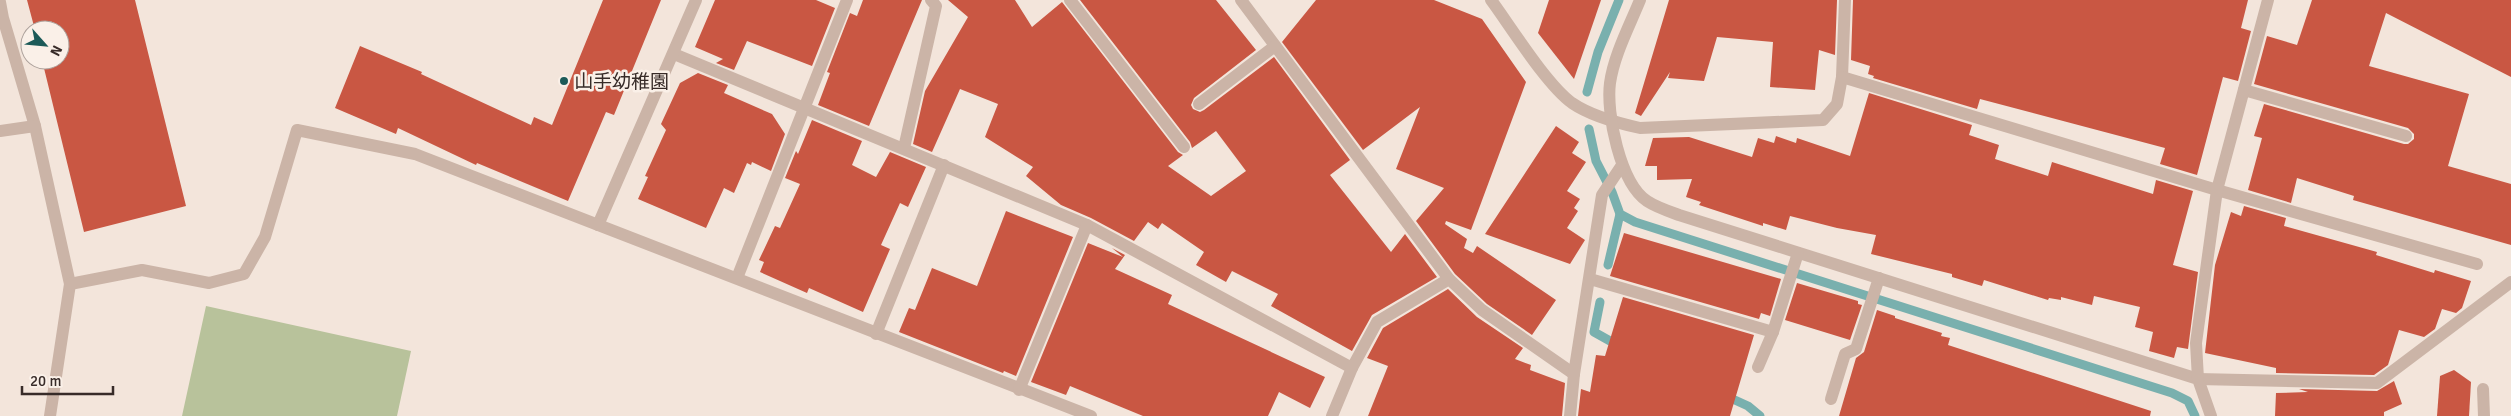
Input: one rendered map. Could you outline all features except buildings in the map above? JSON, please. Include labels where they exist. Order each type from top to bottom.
[{"type":"street","points":[[598,225],[696,0]]},
{"type":"street","points":[[737,278],[803,107],[847,0]]},
{"type":"street","points":[[904,148],[936,6],[931,0]]},
{"type":"street","points":[[1070,0],[1184,147]]},
{"type":"street","points":[[1241,0],[1449,279],[1482,310],[1574,374]]},
{"type":"street","points":[[1491,0],[1562,94],[1578,107],[1613,121],[1640,128],[1823,120],[1836,104],[1842,76],[1845,0]]},
{"type":"street","points":[[1640,0],[1615,61],[1609,96],[1622,165],[1643,198],[1660,207],[1797,257],[1878,284],[2198,379],[2377,383],[2511,282]]},
{"type":"street","points":[[2211,416],[2198,379],[2196,343],[2217,190],[2268,0]]},
{"type":"street","points":[[0,2],[35,126],[70,284],[50,416]]},
{"type":"street","points":[[1199,104],[1275,46]]},
{"type":"street","points":[[674,54],[1087,225],[1352,368]]},
{"type":"street","points":[[1842,76],[2217,190],[2477,264]]},
{"type":"street","points":[[2244,90],[2406,136]]},
{"type":"street","points":[[0,131],[35,126]]},
{"type":"street","points":[[70,284],[142,270],[209,283],[244,274],[265,237],[297,130],[414,154],[737,278],[1019,390],[1091,416]]},
{"type":"street","points":[[876,334],[944,165]]},
{"type":"street","points":[[1570,416],[1574,374],[1602,195],[1622,165]]},
{"type":"street","points":[[1019,390],[1087,225]]},
{"type":"street","points":[[1758,367],[1773,332],[1797,257]]},
{"type":"street","points":[[1332,416],[1352,368],[1377,322],[1449,279]]},
{"type":"street","points":[[1590,279],[1773,332]]},
{"type":"street","points":[[1832,399],[1845,354],[1856,349],[1878,284]]},
{"type":"street","points":[[2483,389],[2484,416]]},
{"type":"green space","points":[[206,306],[411,351],[397,416],[182,416]]},
{"type":"waterway","points":[[1587,92],[1598,52],[1619,0]]},
{"type":"waterway","points":[[1589,129],[1596,161],[1612,192],[1620,214],[1635,222],[2172,393],[2188,401],[2195,416]]},
{"type":"waterway","points":[[1608,265],[1620,214]]},
{"type":"waterway","points":[[1600,302],[1594,332],[1619,346]]},
{"type":"waterway","points":[[1726,396],[1748,406],[1760,416]]},
{"type":"place","name":"山手幼稚園","points":[[564,81]]}]
